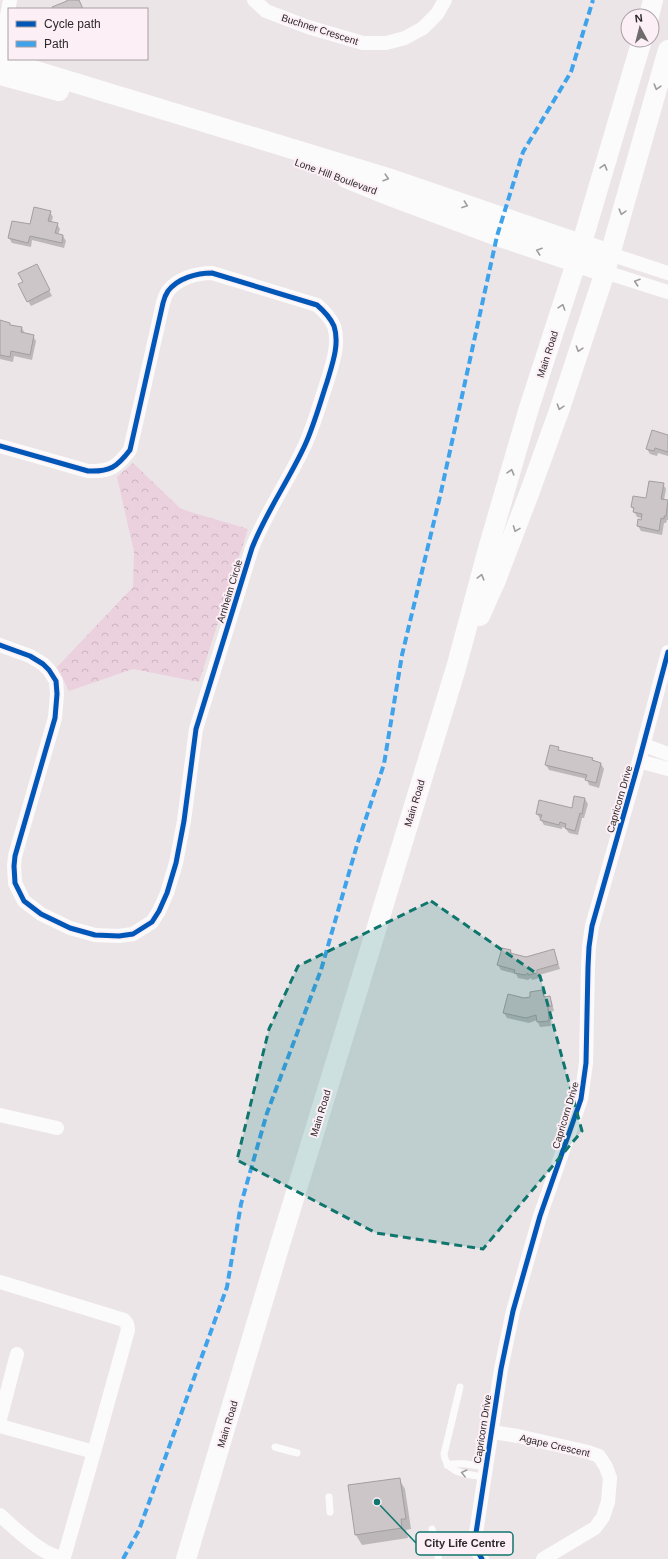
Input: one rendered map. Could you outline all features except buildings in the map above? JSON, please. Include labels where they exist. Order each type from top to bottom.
[{"type":"main road","name":"Main Road","points":[[186,1559],[456,668],[527,415],[578,254],[640,48]]},
{"type":"main road","name":"Main Road","points":[[456,668],[496,580],[559,411],[608,263],[668,50]]},
{"type":"main road","name":"Lone Hill Boulevard","points":[[0,60],[395,181],[578,254]]},
{"type":"main road","name":"Lone Hill Boulevard","points":[[0,75],[150,116],[286,158],[341,176],[497,236],[578,254],[608,263]]},
{"type":"street","name":"Buchner Crescent","points":[[254,0],[266,11],[308,28],[362,43],[386,43],[405,38],[423,28],[437,14],[446,0]]},
{"type":"street","points":[[0,54],[8,11]]},
{"type":"street","name":"Lone Hill Boulevard","points":[[608,263],[668,273]]},
{"type":"street","name":"Lone Hill Boulevard","points":[[608,263],[668,292]]},
{"type":"street","name":"Arnheim Circle","points":[[0,446],[88,471],[102,472],[114,467],[130,450],[163,303],[168,291],[174,285],[192,275],[212,273],[317,305],[328,315],[334,327],[336,343],[334,361],[316,415],[305,446],[263,521],[252,548],[196,729],[181,843],[167,893],[159,912],[152,922],[134,934],[119,936],[95,935],[70,928],[41,914],[24,901],[15,883],[15,856],[55,718],[58,694],[56,681],[43,664],[30,656],[0,645]]},
{"type":"street","name":"Capricorn Drive","points":[[482,1559],[478,1552],[476,1536],[484,1472],[492,1432],[501,1369],[513,1311],[540,1216],[581,1099],[586,1063],[589,947],[592,926],[644,744],[668,652]]},
{"type":"street","points":[[644,744],[668,754]]},
{"type":"street","points":[[639,761],[668,769]]},
{"type":"street","points":[[0,1115],[57,1128]]},
{"type":"street","points":[[0,1282],[116,1317],[124,1320],[127,1324],[128,1330],[64,1557],[53,1559],[44,1554],[32,1545],[0,1515]]},
{"type":"street","points":[[0,1418],[17,1354]]},
{"type":"street","points":[[0,1426],[94,1452]]},
{"type":"street","name":"Agape Crescent","points":[[492,1432],[518,1436],[588,1452],[599,1456],[606,1467],[610,1478],[608,1502],[603,1517],[595,1528],[543,1559]]},
{"type":"lane","points":[[460,1387],[444,1459],[452,1470],[484,1472]]},
{"type":"lane","points":[[275,1447],[297,1453]]},
{"type":"lane","points":[[447,1465],[469,1464],[484,1472]]},
{"type":"lane","points":[[329,1497],[330,1512]]},
{"type":"lane","points":[[432,1529],[439,1550],[438,1559]]},
{"type":"lane","points":[[439,1550],[455,1544],[459,1539],[476,1536]]},
{"type":"highlighted area","points":[[431,901],[540,976],[582,1131],[483,1249],[376,1233],[237,1160],[269,1029],[298,966]]},
{"type":"green space","points":[[133,463],[181,509],[248,529],[199,682],[133,669],[69,691],[57,667],[133,587],[134,552],[117,477]]},
{"type":"marked path","points":[[123,1559],[139,1530],[227,1287],[241,1204],[267,1113],[321,970],[357,845],[384,764],[402,655],[441,492],[497,236],[523,152],[571,72],[593,0]]},
{"type":"cycle path","points":[[0,446],[88,471],[102,471],[121,461],[130,450],[164,298],[172,286],[188,277],[212,273],[317,305],[327,314],[334,326],[336,333],[335,354],[314,422],[299,458],[264,522],[252,548],[196,729],[184,821],[176,863],[167,893],[152,922],[133,934],[119,936],[95,935],[70,928],[41,914],[24,901],[15,883],[15,856],[55,718],[57,694],[56,681],[43,664],[30,656],[0,645]]},
{"type":"cycle path","points":[[482,1559],[478,1552],[476,1533],[501,1369],[513,1311],[540,1216],[581,1099],[586,1063],[588,967],[592,926],[668,652]]},
{"type":"place","name":"City Life Centre","points":[[377,1502]]}]
